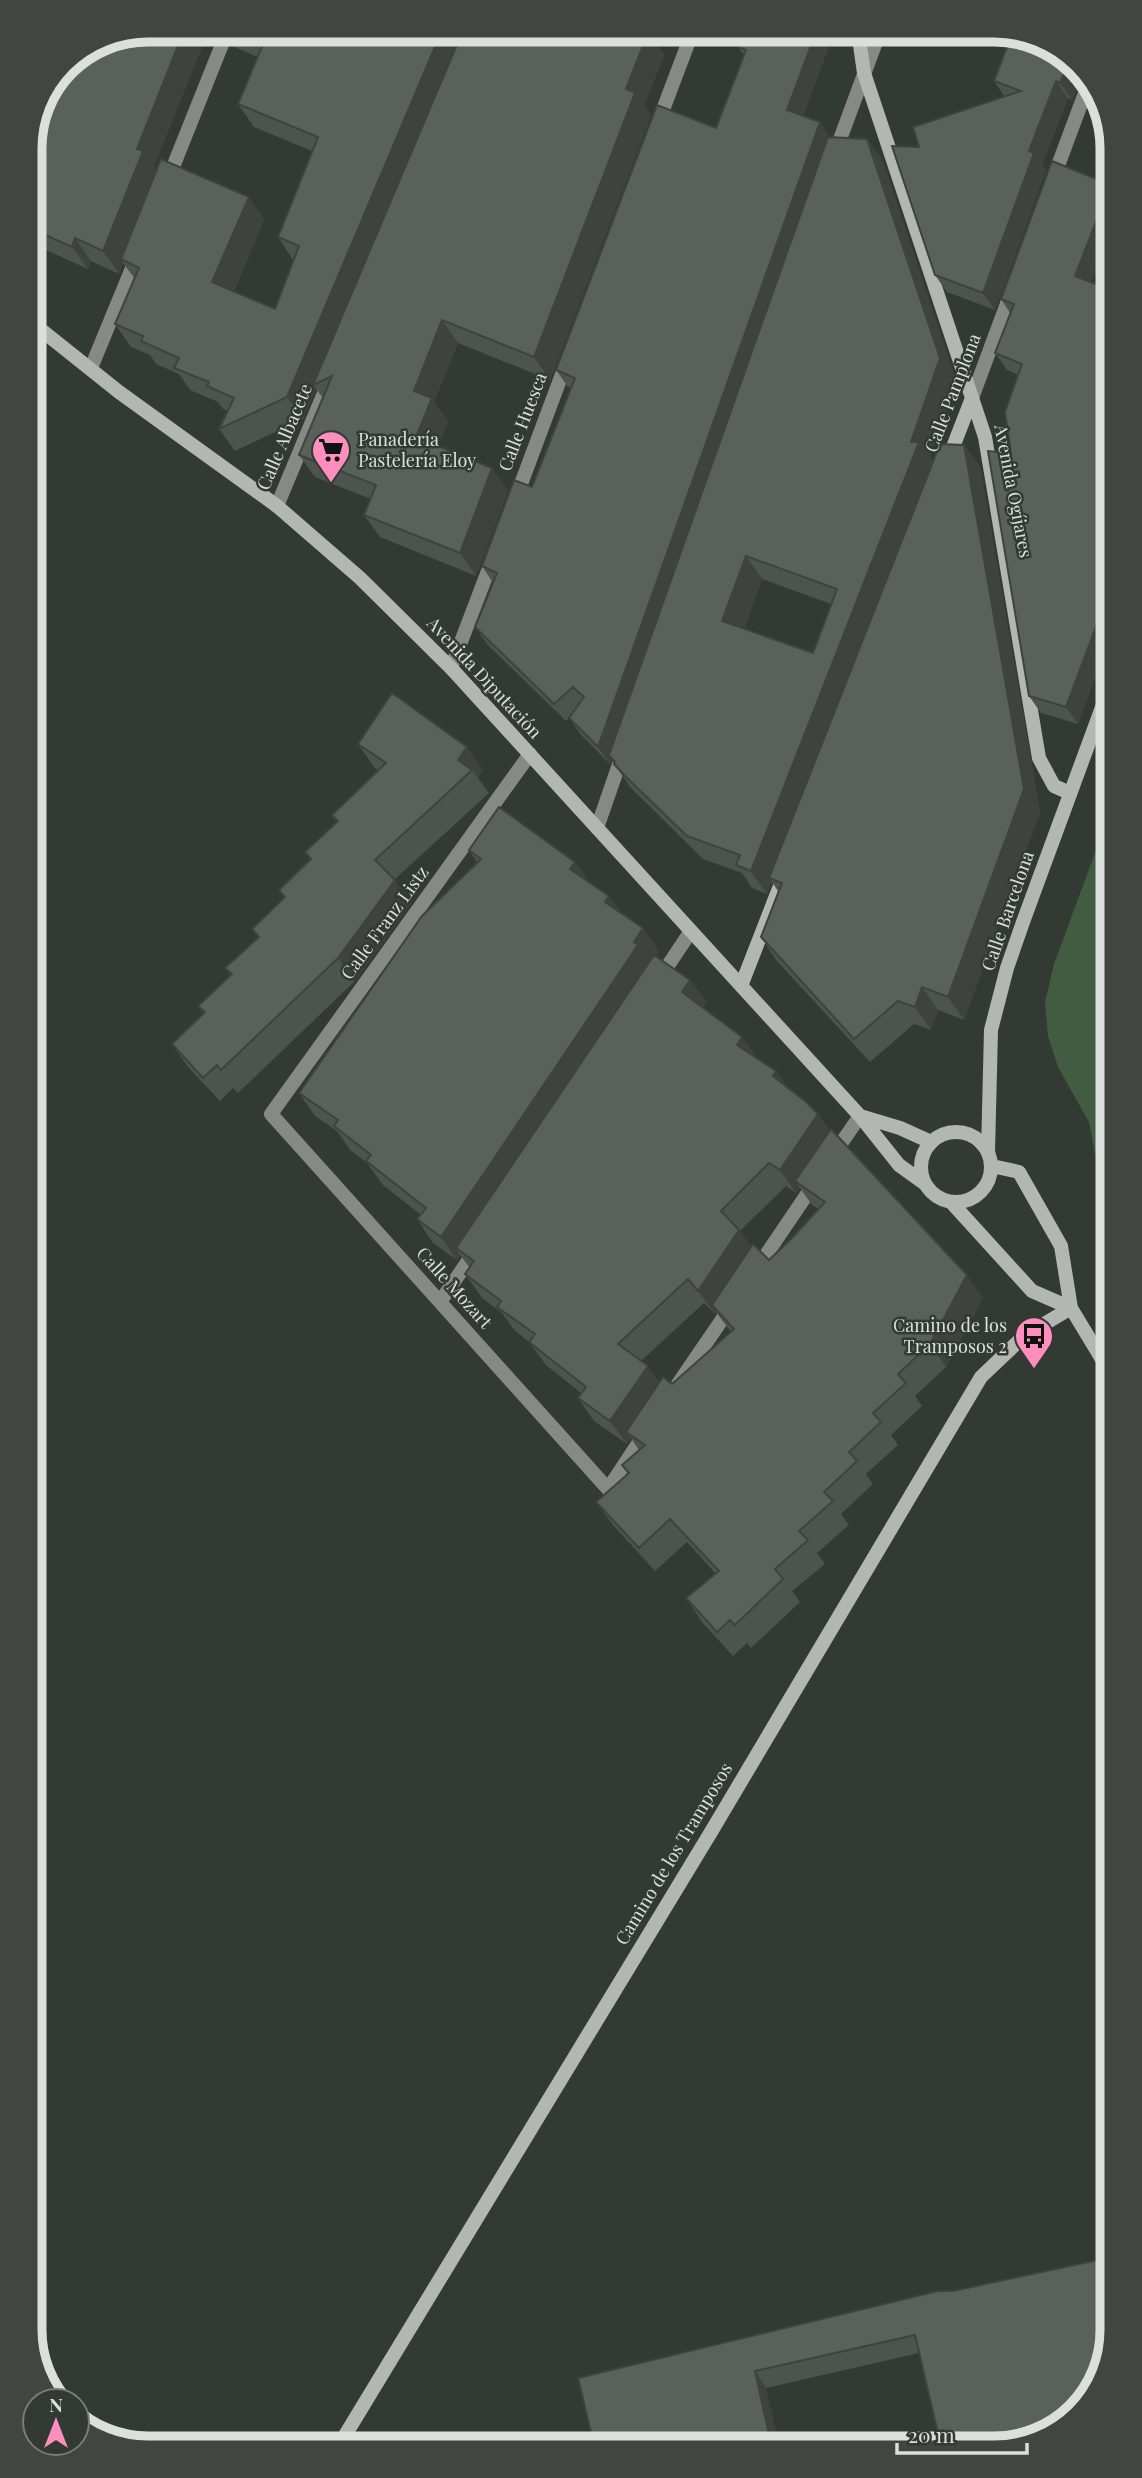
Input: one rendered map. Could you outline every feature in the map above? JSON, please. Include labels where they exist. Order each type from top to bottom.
[{"type":"street","points":[[163,192],[223,42]]},
{"type":"street","points":[[653,137],[689,42]]},
{"type":"street","name":"Avenida Ogíjares","points":[[859,42],[864,73],[985,437],[1039,758],[1054,786],[1070,793]]},
{"type":"street","points":[[832,164],[876,42]]},
{"type":"street","points":[[1049,189],[1085,94]]},
{"type":"street","points":[[91,368],[142,242]]},
{"type":"street","name":"Calle Pamplona","points":[[942,475],[1016,281]]},
{"type":"street","name":"Avenida Diputación","points":[[42,330],[119,392],[276,506],[360,578],[451,668],[530,754],[860,1116],[899,1166],[924,1183]]},
{"type":"street","name":"Calle Huesca","points":[[510,513],[574,344]]},
{"type":"street","name":"Calle Albacete","points":[[276,506],[334,369]]},
{"type":"street","points":[[451,668],[500,539]]},
{"type":"street","name":"Calle Barcelona","points":[[990,1159],[991,1030],[1007,968],[1100,712]]},
{"type":"street","points":[[597,828],[629,737]]},
{"type":"street","name":"Calle Franz Listz","points":[[271,1114],[530,754]]},
{"type":"street","points":[[741,986],[791,858]]},
{"type":"street","points":[[652,989],[691,931]]},
{"type":"street","name":"Calle Mozart","points":[[271,1114],[608,1489],[653,1421]]},
{"type":"street","points":[[669,1398],[860,1116],[900,1128],[931,1142]]},
{"type":"street","points":[[990,1159],[988,1183],[982,1191],[963,1202],[951,1202],[934,1195],[924,1183],[922,1155],[931,1142],[946,1133],[975,1136],[990,1159],[1019,1172],[1061,1245],[1071,1308],[1100,1355]]},
{"type":"street","points":[[951,1202],[1032,1291],[1071,1308]]},
{"type":"street","points":[[440,1302],[487,1232]]},
{"type":"street","name":"Camino de los Tramposos","points":[[345,2436],[711,1832],[981,1377],[1024,1336],[1071,1308]]},
{"type":"green space","points":[[1100,840],[1100,1178],[1089,1122],[1058,1067],[1048,1036],[1045,1002],[1054,964]]},
{"type":"building","points":[[179,42],[137,149],[143,151],[103,251],[75,238],[72,247],[42,233],[42,141],[50,107],[73,73],[107,50],[127,44]]},
{"type":"building","points":[[258,42],[437,42],[287,397],[219,429],[234,398],[207,386],[209,382],[174,368],[179,358],[141,341],[143,336],[115,324],[139,268],[121,259],[161,159],[249,197],[212,282],[275,309],[299,246],[278,237],[318,137],[238,104],[263,44]]},
{"type":"building","points":[[458,42],[644,42],[626,89],[635,93],[534,357],[442,320],[414,391],[432,398],[416,437],[492,468],[460,553],[364,515],[376,485],[299,455],[332,376],[313,385]]},
{"type":"building","points":[[740,42],[812,42],[787,110],[820,122],[598,747],[569,718],[584,697],[573,687],[554,704],[475,627],[497,573],[482,566],[514,480],[532,487],[575,378],[556,370],[657,105],[716,128],[746,50],[738,47]]},
{"type":"building","points":[[1008,43],[1035,50],[1066,70],[1060,83],[1056,81],[1029,151],[1034,153],[983,293],[935,275],[892,146],[919,147],[913,127],[1021,91],[994,81]]},
{"type":"building","points":[[828,137],[867,139],[940,358],[911,442],[919,442],[751,871],[736,865],[740,855],[687,836],[625,776],[609,755]],"holes":[[[746,556],[837,589],[813,653],[722,621]]]},
{"type":"building","points":[[1052,161],[1100,181],[1100,211],[1075,276],[1100,286],[1100,616],[1066,707],[1029,696],[988,451],[1011,453],[1005,412],[1022,364],[995,353],[1014,304],[1001,299]]},
{"type":"building","points":[[940,444],[964,445],[1024,789],[948,997],[922,987],[915,1007],[898,1001],[854,1039],[761,937],[782,883],[769,878]]},
{"type":"building","points":[[392,693],[467,747],[458,760],[472,770],[375,860],[395,880],[338,958],[221,1070],[217,1065],[203,1078],[172,1044],[205,1012],[198,1006],[232,974],[225,968],[259,937],[252,929],[285,897],[279,890],[311,859],[305,852],[338,821],[332,815],[386,763],[358,744]]},
{"type":"building","points":[[499,807],[575,862],[570,869],[609,896],[605,902],[643,928],[634,942],[638,945],[441,1237],[417,1219],[426,1208],[366,1161],[371,1155],[334,1126],[338,1120],[299,1093],[422,916],[481,859],[469,850]]},
{"type":"building","points":[[654,955],[690,980],[682,992],[742,1037],[737,1045],[776,1071],[773,1076],[818,1114],[780,1170],[769,1163],[721,1211],[739,1230],[698,1291],[688,1279],[618,1344],[648,1366],[610,1421],[578,1398],[586,1387],[529,1342],[535,1334],[497,1307],[501,1301],[465,1274],[474,1261],[456,1248]]},
{"type":"building","points":[[831,1129],[967,1275],[930,1344],[898,1374],[906,1383],[873,1413],[881,1422],[849,1452],[857,1461],[824,1492],[833,1501],[799,1531],[808,1540],[775,1569],[783,1579],[735,1625],[730,1620],[717,1632],[686,1598],[719,1571],[670,1519],[639,1548],[596,1502],[629,1473],[622,1465],[645,1445],[626,1432],[663,1377],[672,1384],[734,1329],[712,1305],[753,1244],[769,1260],[825,1202],[795,1181]]},
{"type":"building","points":[[1100,2260],[1099,2344],[1086,2383],[1069,2405],[1041,2425],[1015,2434],[939,2436],[915,2335],[755,2371],[769,2436],[592,2436],[578,2378],[938,2291],[953,2291]]},
{"type":"place","name":"Panadería Pastelería Eloy","points":[[331,484]]},
{"type":"place","name":"Camino de los Tramposos 2","points":[[1034,1370]]}]
